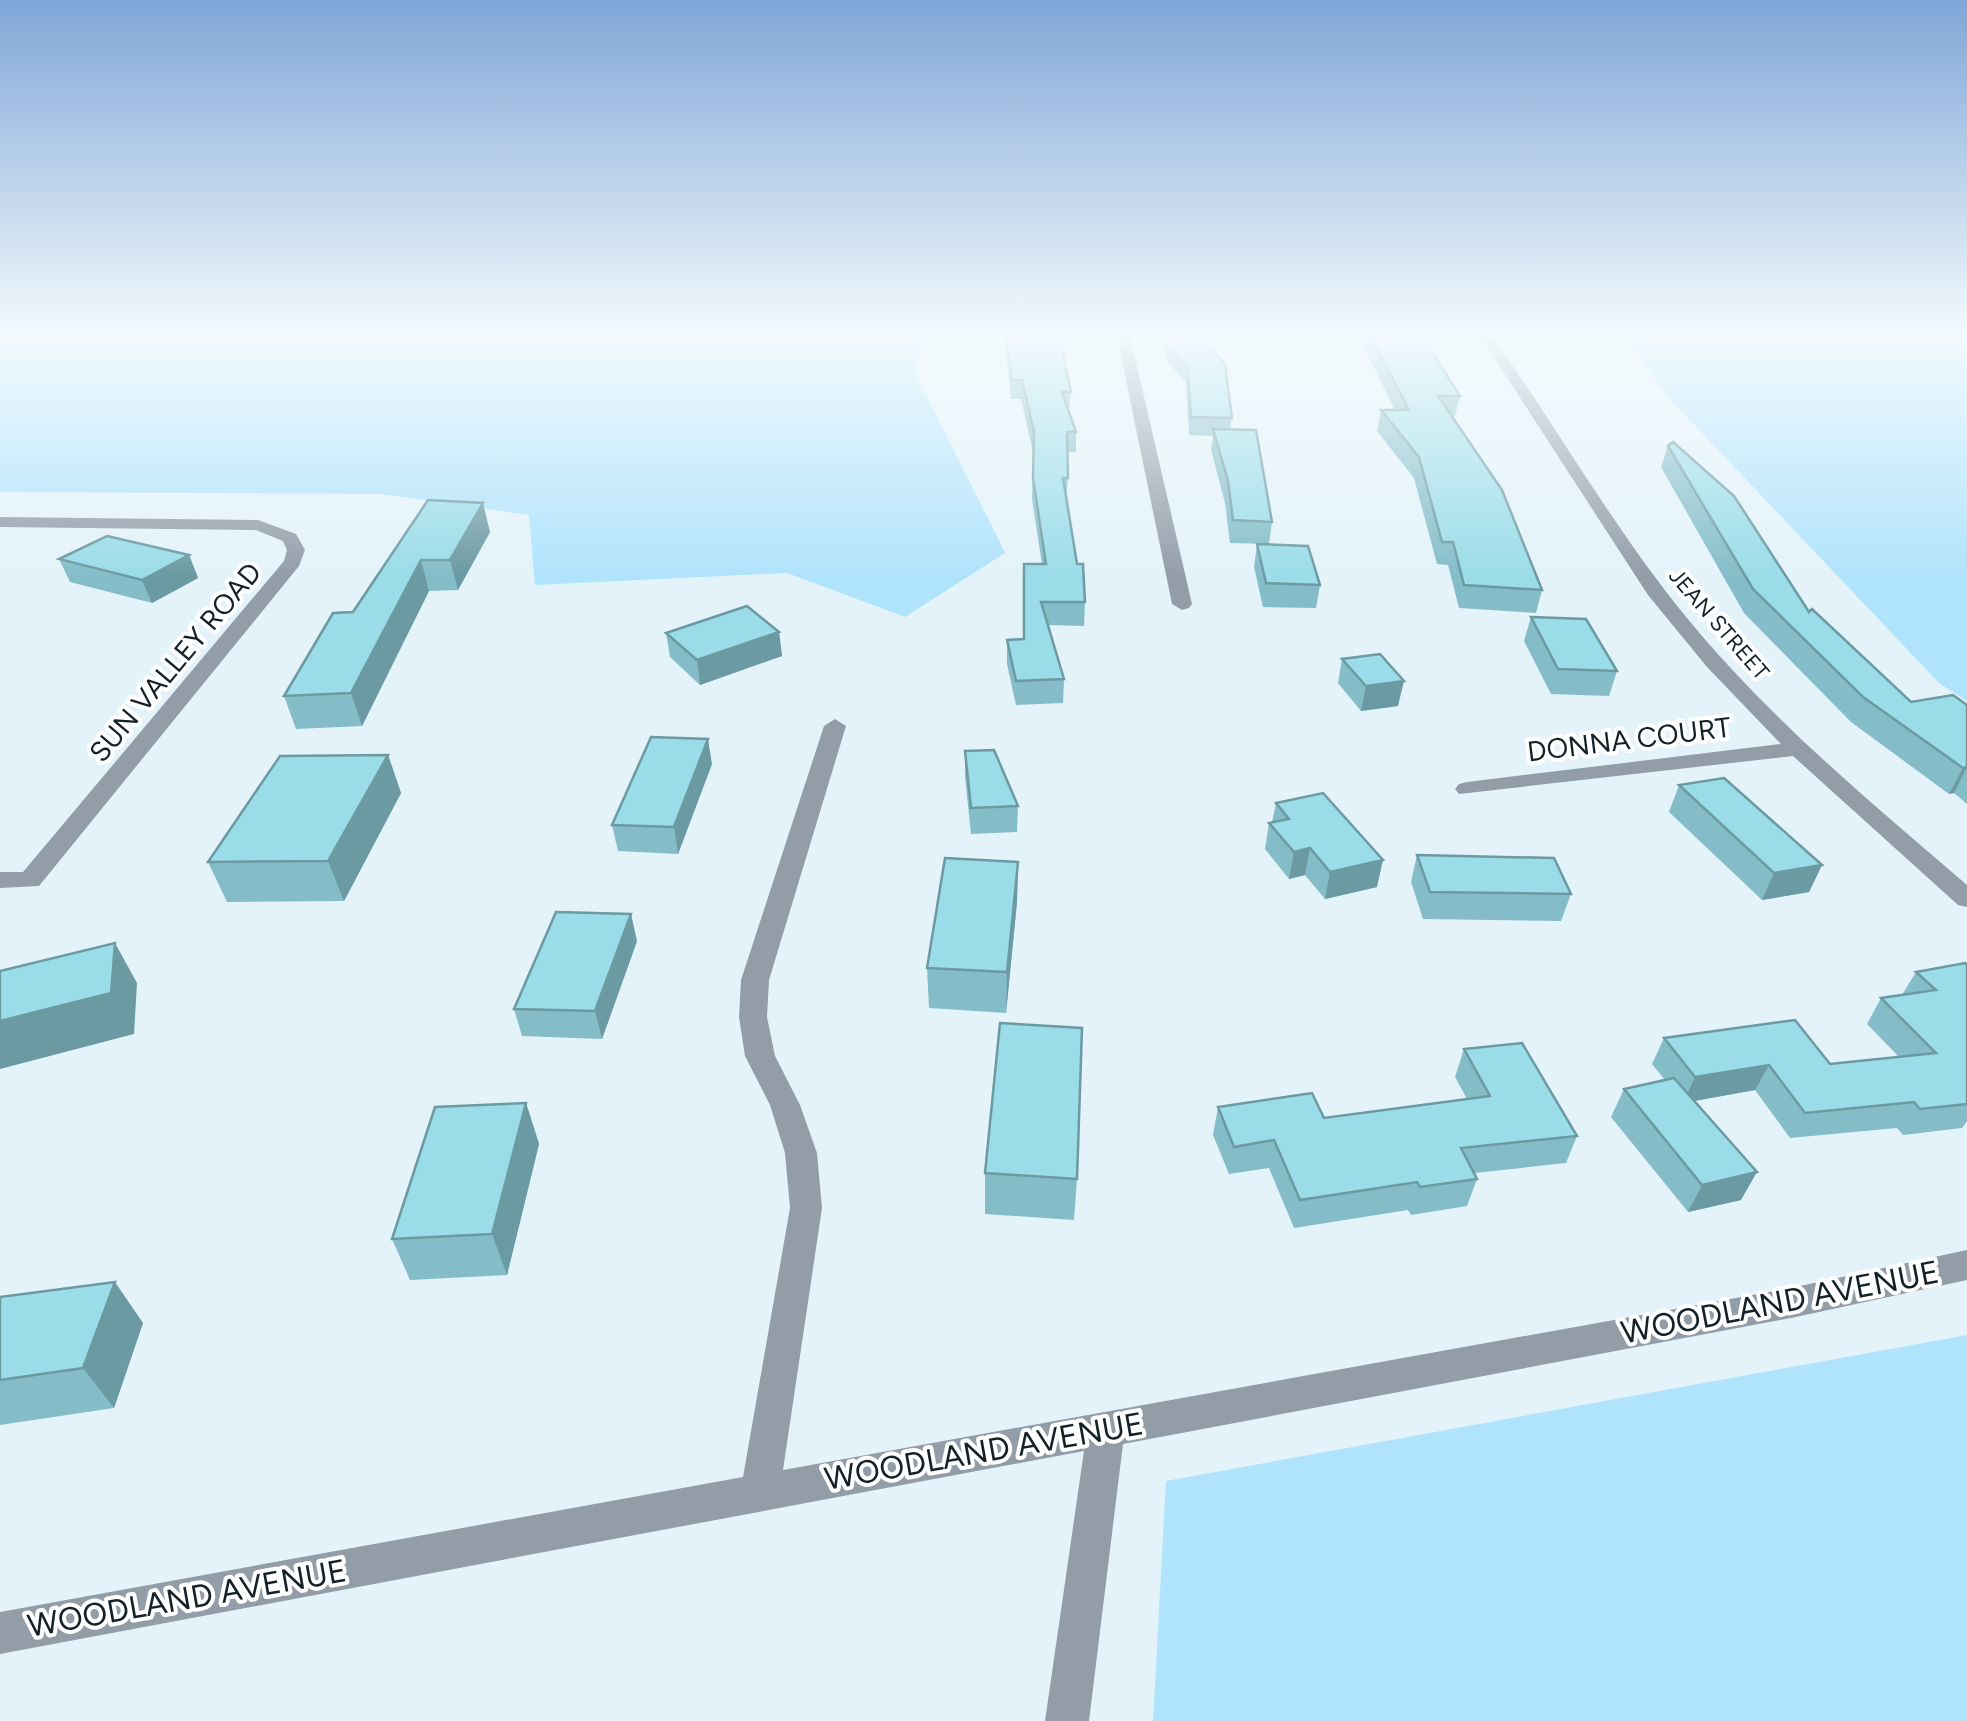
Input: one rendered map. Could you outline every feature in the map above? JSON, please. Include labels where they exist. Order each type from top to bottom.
[{"type":"street","points":[[1141,416],[1182,604]]},
{"type":"street","name":"JEAN STREET","points":[[1543,416],[1638,568],[1714,662],[1800,748],[1967,898]]},
{"type":"street","name":"SUN VALLEY ROAD","points":[[0,522],[233,522],[276,530],[290,538],[296,550],[294,562],[30,880],[0,880]]},
{"type":"street","points":[[760,1493],[806,1208],[802,1153],[786,1105],[760,1056],[753,1017],[755,980],[835,726]]},
{"type":"street","name":"DONNA COURT","points":[[1466,789],[1800,748]]},
{"type":"street","name":"WOODLAND AVENUE","points":[[0,1632],[1772,1306],[1967,1265]]},
{"type":"street","points":[[1067,1721],[1106,1429]]},
{"type":"shaded area","points":[[0,416],[937,416],[1005,553],[905,617],[787,573],[535,585],[529,515],[381,494],[0,492]]},
{"type":"shaded area","points":[[1686,416],[1967,416],[1967,701],[1939,683]]},
{"type":"shaded area","points":[[1967,1335],[1967,1721],[1153,1721],[1166,1481]]},
{"type":"building","points":[[1030,416],[1071,416],[1076,432],[1067,432],[1068,478],[1063,478],[1077,564],[1083,564],[1085,602],[1041,602],[1064,679],[1016,681],[1007,640],[1024,639],[1024,564],[1046,564],[1033,478]]},
{"type":"building","points":[[1386,416],[1452,416],[1502,490],[1542,590],[1464,585],[1453,542],[1442,542],[1419,457]]},
{"type":"building","points":[[1213,429],[1256,430],[1272,522],[1233,520],[1228,481]]},
{"type":"building","points":[[1673,442],[1734,496],[1809,612],[1812,609],[1911,702],[1953,695],[1967,705],[1967,767],[1963,768],[1863,697],[1753,589],[1668,446]]},
{"type":"building","points":[[428,500],[483,503],[450,560],[421,560],[351,693],[284,696],[333,613],[353,612]]},
{"type":"building","points":[[107,536],[189,555],[142,580],[59,559]]},
{"type":"building","points":[[1257,544],[1308,546],[1320,585],[1266,583]]},
{"type":"building","points":[[747,606],[779,632],[697,660],[666,633]]},
{"type":"building","points":[[1531,617],[1586,619],[1617,671],[1558,669]]},
{"type":"building","points":[[1380,654],[1404,681],[1366,686],[1342,659]]},
{"type":"building","points":[[651,737],[708,739],[674,827],[612,825]]},
{"type":"building","points":[[994,750],[1018,806],[971,808],[965,751]]},
{"type":"building","points":[[388,755],[328,861],[208,862],[280,756]]},
{"type":"building","points":[[1724,778],[1822,865],[1774,873],[1679,785]]},
{"type":"building","points":[[1323,793],[1383,860],[1330,872],[1310,848],[1294,852],[1269,823],[1289,819],[1276,803]]},
{"type":"building","points":[[1417,855],[1554,858],[1571,894],[1430,892]]},
{"type":"building","points":[[945,858],[1018,862],[1007,972],[927,968]]},
{"type":"building","points":[[556,912],[631,914],[595,1011],[514,1009]]},
{"type":"building","points":[[115,943],[111,993],[0,1021],[0,971]]},
{"type":"building","points":[[1965,963],[1967,1104],[1920,1109],[1914,1102],[1805,1113],[1769,1065],[1695,1077],[1664,1038],[1795,1020],[1830,1064],[1936,1053],[1881,998],[1936,990],[1916,972]]},
{"type":"building","points":[[1000,1023],[1082,1028],[1077,1179],[985,1173]]},
{"type":"building","points":[[1522,1043],[1577,1136],[1461,1148],[1477,1179],[1420,1187],[1417,1182],[1300,1200],[1274,1140],[1234,1147],[1218,1107],[1312,1093],[1324,1118],[1490,1096],[1464,1049]]},
{"type":"building","points":[[1674,1078],[1757,1172],[1702,1185],[1624,1089]]},
{"type":"building","points":[[526,1103],[492,1234],[392,1239],[435,1107]]},
{"type":"building","points":[[115,1282],[83,1368],[0,1380],[0,1297]]}]
